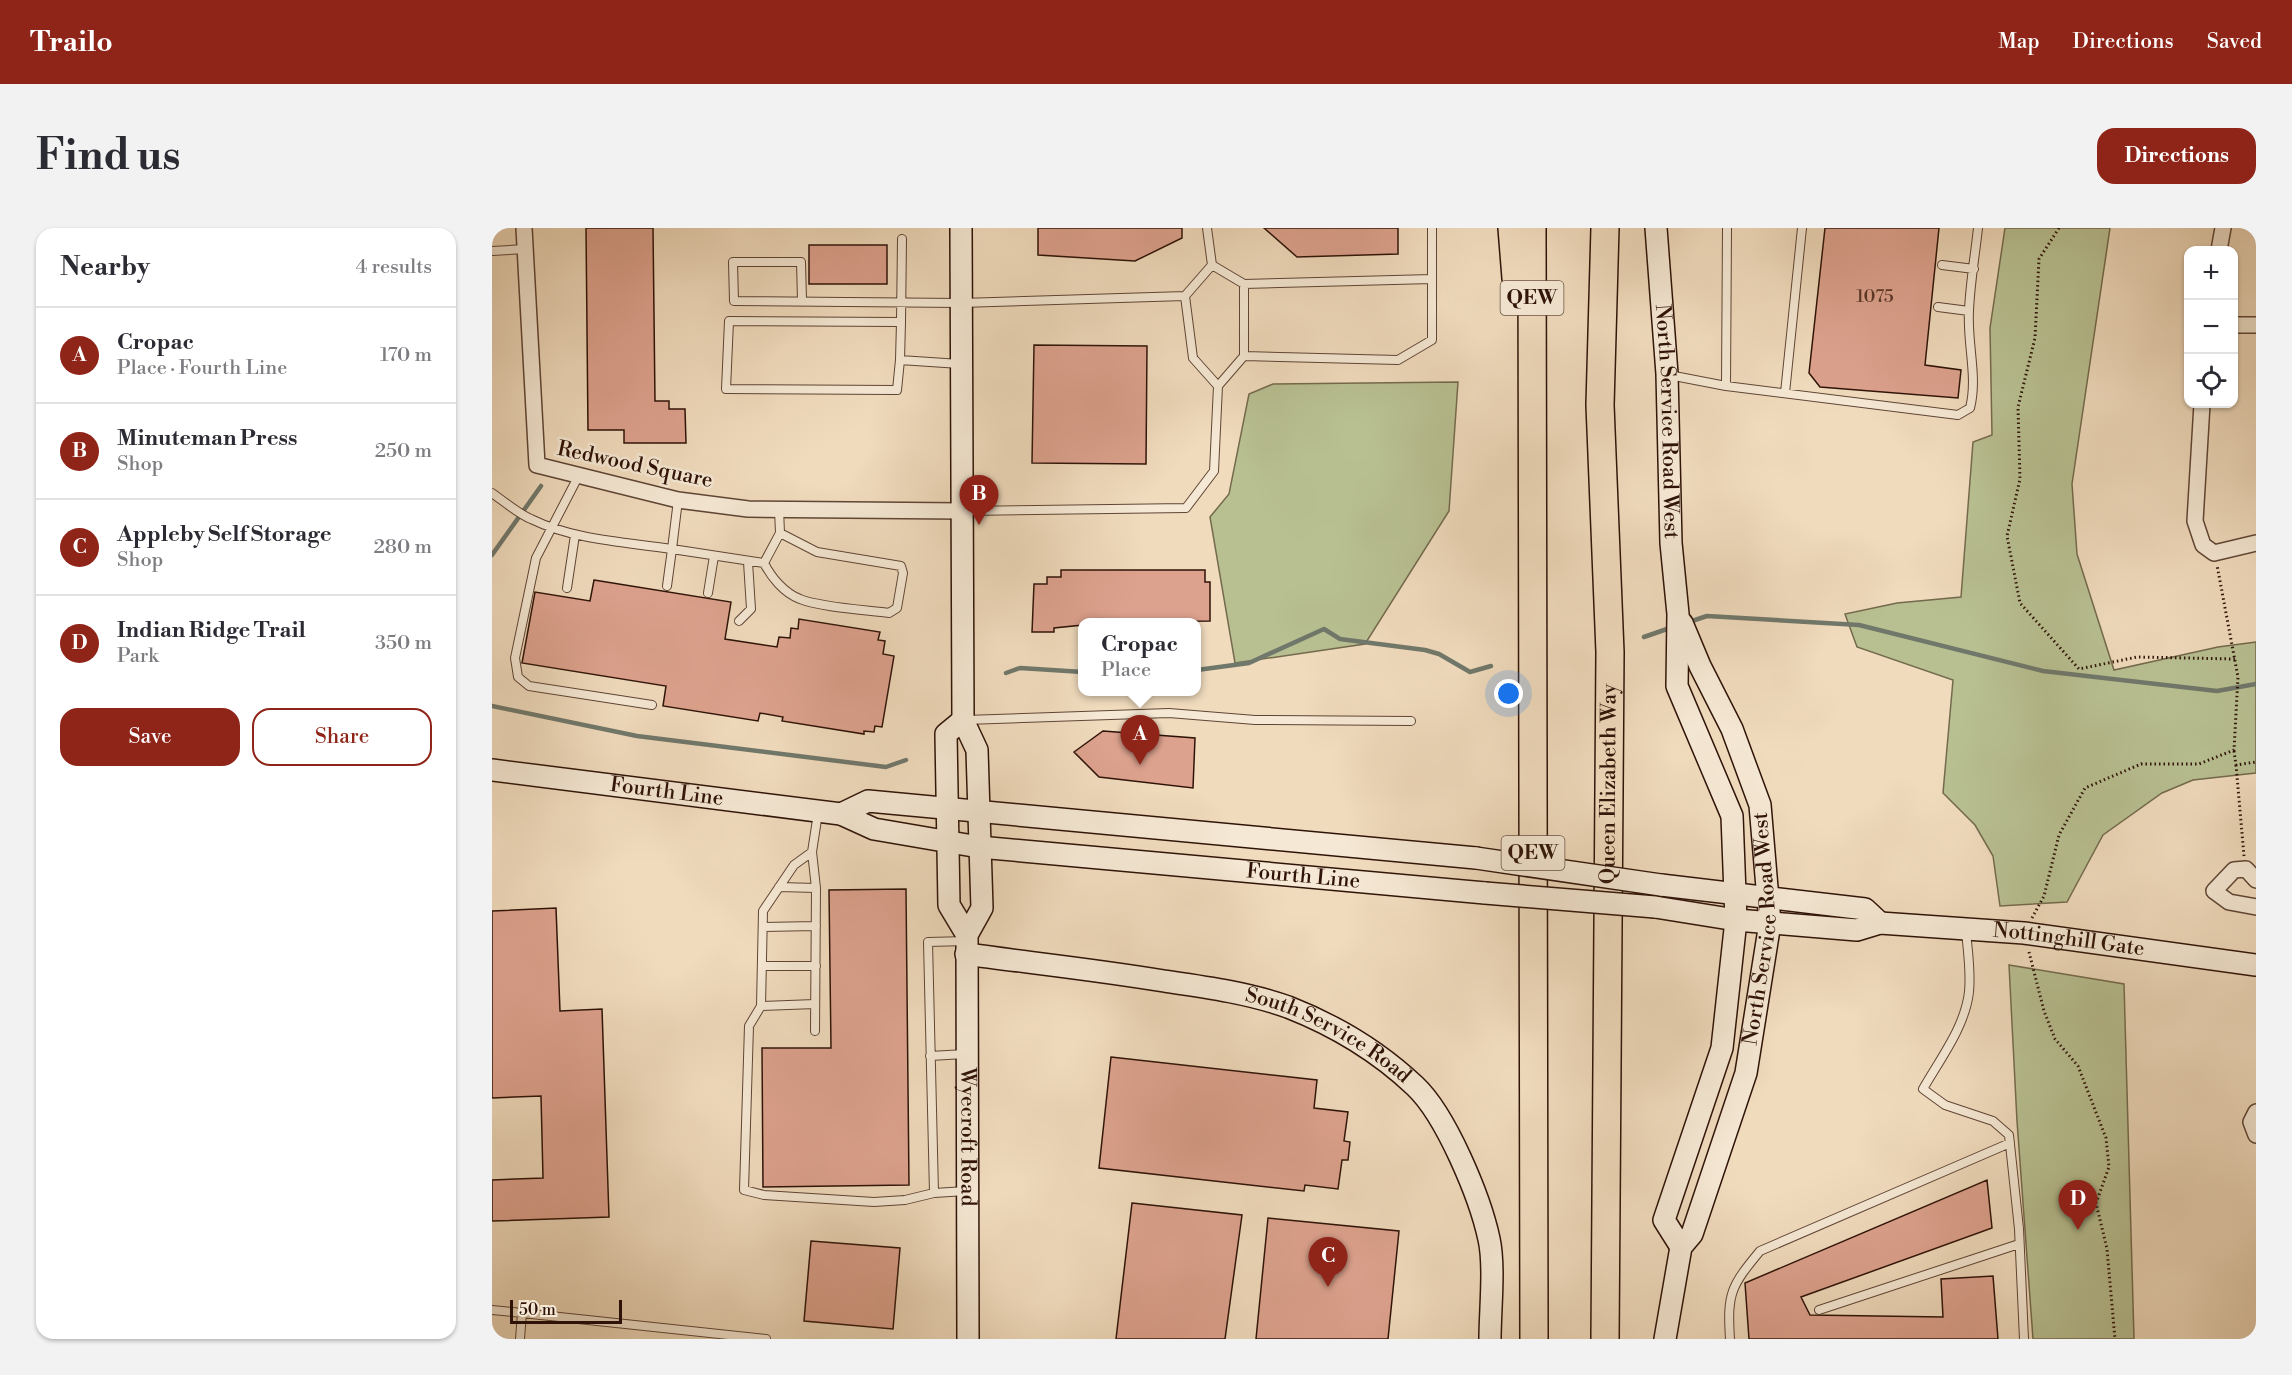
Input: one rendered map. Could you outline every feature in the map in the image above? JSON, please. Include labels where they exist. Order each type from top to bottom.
[{"type":"highway","points":[[1512,228],[1518,304],[1532,367]]},
{"type":"highway","name":"QEW","points":[[1532,228],[1534,1339]]},
{"type":"highway","name":"Queen Elizabeth Way","points":[[1605,1339],[1610,652],[1600,405],[1606,231]]},
{"type":"street","name":"Redwood Square","points":[[524,228],[537,465],[678,500],[747,509],[962,512]]},
{"type":"street","points":[[961,228],[963,720]]},
{"type":"street","name":"North Service Road West","points":[[1656,228],[1667,374],[1671,543],[1678,614],[1677,686],[1732,816],[1736,920],[1722,1048],[1664,1220],[1681,1246]]},
{"type":"street","points":[[2220,246],[2223,228]]},
{"type":"street","points":[[2238,325],[2256,325]]},
{"type":"street","points":[[2202,408],[2195,521],[2203,545],[2214,553],[2256,543]]},
{"type":"street","name":"North Service Road West","points":[[1665,1339],[1681,1246],[1692,1234],[1746,1073],[1770,923],[1760,805],[1732,729],[1700,666],[1678,614]]},
{"type":"street","name":"Wyecroft Road","points":[[967,943],[950,905],[950,842],[947,808],[946,734],[963,720],[977,750],[982,908],[967,943],[968,1339]]},
{"type":"street","name":"Fourth Line","points":[[492,770],[841,814],[874,829],[980,848],[1654,907],[1770,923]]},
{"type":"street","name":"Fourth Line","points":[[841,814],[868,801],[947,808],[1476,858],[1767,898]]},
{"type":"street","points":[[2251,875],[2234,870],[2214,891],[2229,902],[2256,907]]},
{"type":"street","name":"Nottinghill Gate","points":[[1767,898],[1865,909],[1880,923]]},
{"type":"street","name":"Nottinghill Gate","points":[[1770,923],[1857,930],[1880,923],[2024,933],[2256,965]]},
{"type":"street","name":"South Service Road","points":[[967,943],[1059,964],[1207,987],[1287,1007],[1336,1029],[1416,1086],[1439,1116],[1476,1198],[1489,1241],[1490,1339]]},
{"type":"street","points":[[2256,1112],[2251,1122],[2256,1136]]},
{"type":"lane","points":[[802,300],[801,262],[733,262],[734,301],[961,303],[1185,296],[1212,265],[1207,228]]},
{"type":"lane","points":[[1244,356],[1398,360],[1432,340],[1432,228]]},
{"type":"lane","points":[[1726,386],[1727,228]]},
{"type":"lane","points":[[1785,393],[1802,228]]},
{"type":"lane","points":[[1667,374],[1726,386],[1958,415],[1964,413],[1970,408],[1974,378],[1970,355],[1969,311],[1978,228]]},
{"type":"lane","points":[[901,322],[729,321],[726,389],[897,390],[903,301],[902,239]]},
{"type":"lane","points":[[492,251],[525,249]]},
{"type":"lane","points":[[1212,265],[1244,284],[1432,279]]},
{"type":"lane","points":[[1942,265],[1974,269]]},
{"type":"lane","points":[[962,512],[1186,508],[1214,471],[1218,386],[1244,356],[1244,284]]},
{"type":"lane","points":[[1185,296],[1193,358],[1218,386]]},
{"type":"lane","points":[[1938,307],[1969,311]]},
{"type":"lane","points":[[900,360],[962,364]]},
{"type":"lane","points":[[579,475],[536,558],[515,658],[518,677],[529,686],[652,705]]},
{"type":"lane","points":[[492,493],[528,518],[553,529],[575,535],[764,563]]},
{"type":"lane","points":[[667,586],[678,500]]},
{"type":"lane","points":[[764,563],[780,533],[779,509]]},
{"type":"lane","points":[[764,563],[769,574],[783,588],[800,599],[889,613],[897,608],[903,573],[901,567],[817,552],[780,533]]},
{"type":"lane","points":[[567,588],[575,535]]},
{"type":"lane","points":[[708,593],[714,556]]},
{"type":"lane","points":[[739,621],[751,609],[748,562]]},
{"type":"lane","points":[[963,720],[1169,713],[1255,720],[1411,721]]},
{"type":"lane","points":[[815,1031],[816,888],[812,852],[819,811]]},
{"type":"lane","points":[[812,852],[794,865],[763,911],[761,1006],[749,1026],[744,1190],[764,1195],[873,1202],[905,1200],[934,1193],[967,1191]]},
{"type":"lane","points":[[779,887],[816,888]]},
{"type":"lane","points":[[763,927],[816,926]]},
{"type":"lane","points":[[1966,929],[1970,971],[1969,995],[1957,1029],[1923,1089],[1945,1105],[1993,1121],[2009,1136],[2019,1244],[2024,1339]]},
{"type":"lane","points":[[934,1193],[928,942],[967,943]]},
{"type":"lane","points":[[762,966],[816,966]]},
{"type":"lane","points":[[761,1006],[815,1004]]},
{"type":"lane","points":[[930,1056],[967,1054]]},
{"type":"lane","points":[[1730,1339],[1728,1302],[1738,1278],[1760,1251],[2010,1143]]},
{"type":"lane","points":[[1819,1310],[2019,1244]]},
{"type":"lane","points":[[492,1310],[766,1339]]},
{"type":"lane","points":[[520,1339],[522,1313]]},
{"type":"path","points":[[2059,228],[2039,259],[2035,338],[2019,407],[2020,479],[2007,536],[2020,603],[2079,669],[2138,657],[2235,658]]},
{"type":"path","points":[[2214,553],[2238,677],[2234,750],[2251,875]]},
{"type":"path","points":[[2115,1339],[2107,1250],[2096,1203],[2109,1167],[2106,1138],[2078,1066],[2055,1039],[2044,1011],[2024,933],[2044,896],[2059,835],[2085,788],[2141,764],[2199,764],[2234,750]]},
{"type":"path","points":[[2236,765],[2256,762]]},
{"type":"green space","points":[[2005,228],[2110,228],[2072,484],[2077,554],[2114,670],[2218,647],[2256,642],[2256,773],[2193,780],[2162,793],[2103,835],[2067,902],[2000,906],[1993,856],[1975,825],[1943,793],[1953,680],[1857,647],[1845,614],[1897,603],[1961,597],[1973,442],[1992,435],[1990,328]]},
{"type":"green space","points":[[1458,382],[1449,511],[1365,644],[1235,663],[1210,517],[1229,494],[1249,394],[1273,384]]},
{"type":"green space","points":[[2009,965],[2124,984],[2134,1339],[2033,1339],[2017,1121]]},
{"type":"building","points":[[586,228],[653,228],[655,401],[669,401],[669,409],[685,409],[686,443],[624,443],[624,430],[588,430]]},
{"type":"building","points":[[1038,228],[1182,228],[1182,238],[1135,261],[1038,255]]},
{"type":"building","points":[[1264,228],[1398,228],[1398,254],[1297,257]]},
{"type":"building","points":[[1825,228],[1939,228],[1925,365],[1961,370],[1958,398],[1820,387],[1809,373]]},
{"type":"building","points":[[809,245],[887,245],[887,284],[809,284]]},
{"type":"building","points":[[1034,345],[1147,346],[1146,464],[1032,463]]},
{"type":"building","points":[[1061,570],[1205,570],[1205,582],[1210,582],[1210,621],[1201,621],[1201,618],[1078,618],[1078,626],[1054,628],[1054,632],[1032,632],[1034,584],[1047,584],[1047,577],[1061,577]]},
{"type":"building","points":[[594,580],[731,602],[725,639],[777,647],[779,637],[790,638],[791,628],[798,629],[799,619],[880,632],[878,640],[885,641],[883,654],[894,656],[882,727],[875,726],[874,732],[864,731],[864,734],[782,721],[783,717],[760,713],[758,721],[663,706],[666,686],[522,663],[535,592],[590,601]]},
{"type":"building","points":[[1103,731],[1195,738],[1193,788],[1099,777],[1074,752]]},
{"type":"building","points":[[906,889],[909,1185],[763,1187],[762,1048],[831,1048],[829,890]]},
{"type":"building","points":[[556,908],[560,1011],[602,1009],[609,1217],[492,1221],[492,1180],[543,1178],[541,1096],[492,1098],[492,911]]},
{"type":"building","points":[[1111,1057],[1317,1080],[1314,1108],[1348,1112],[1344,1141],[1350,1142],[1348,1160],[1342,1160],[1338,1189],[1305,1185],[1304,1191],[1099,1168]]},
{"type":"building","points":[[1987,1180],[1992,1228],[1801,1297],[1810,1315],[1943,1317],[1941,1279],[1993,1276],[1998,1339],[1749,1339],[1745,1283]]},
{"type":"building","points":[[1132,1203],[1242,1215],[1225,1339],[1116,1339]]},
{"type":"building","points":[[1268,1218],[1399,1231],[1388,1339],[1256,1339]]},
{"type":"building","points":[[811,1241],[900,1248],[893,1329],[804,1321]]},
{"type":"waterway","points":[[492,555],[541,486]]},
{"type":"waterway","points":[[1689,622],[1707,616],[1859,625],[2043,671],[2217,691],[2256,684]]},
{"type":"waterway","points":[[1201,669],[1249,663],[1324,629],[1340,639],[1425,650],[1439,654],[1470,672],[1491,666]]},
{"type":"waterway","points":[[1644,637],[1667,629]]},
{"type":"waterway","points":[[1006,673],[1020,668],[1078,672]]},
{"type":"waterway","points":[[492,706],[637,736],[886,767],[906,760]]},
{"type":"place","name":"Minuteman Press","points":[[979,525]]},
{"type":"place","name":"Cropac","points":[[1140,765]]},
{"type":"place","name":"Indian Ridge Trail","points":[[2078,1230]]},
{"type":"place","name":"Appleby Self Storage","points":[[1328,1287]]}]
